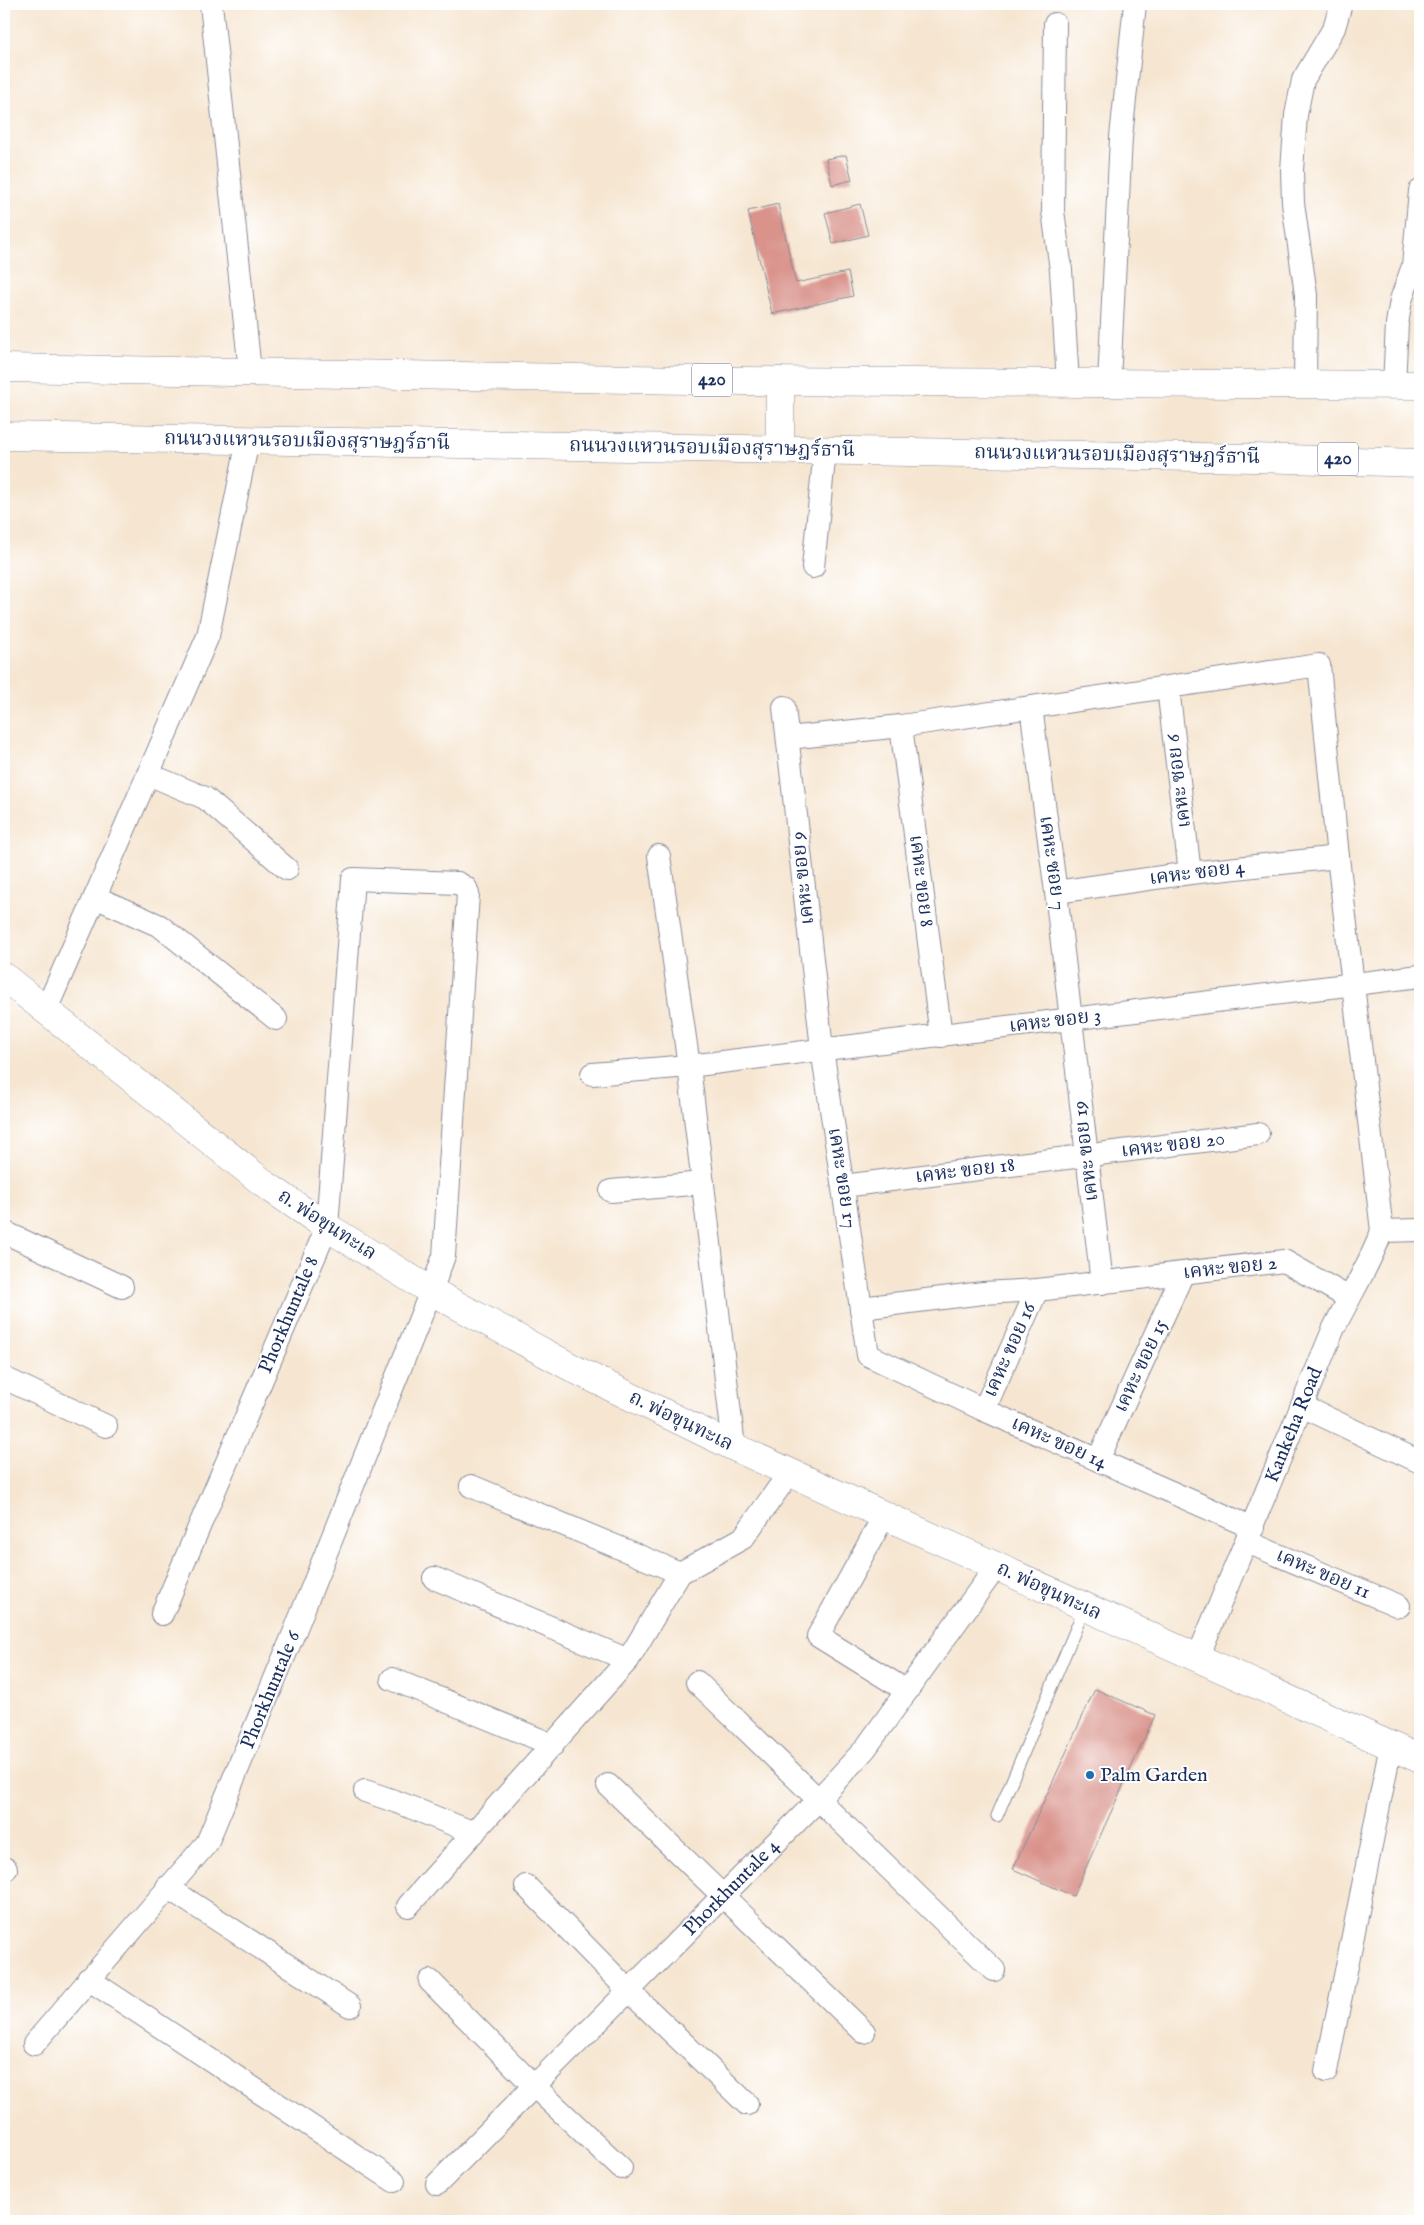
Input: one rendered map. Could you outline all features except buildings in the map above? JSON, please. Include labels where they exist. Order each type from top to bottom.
[{"type":"main road","name":"420","points":[[4,368],[780,381],[1420,386]]},
{"type":"main road","points":[[780,381],[780,450]]},
{"type":"main road","name":"ถนนวงแหวนรอบเมืองสุราษฎร์ธานี","points":[[4,436],[1332,459],[1420,463]]},
{"type":"main road","name":"ถ. พ่อขุนทะเล","points":[[4,978],[266,1185],[327,1227],[431,1291],[578,1371],[734,1447],[1391,1744],[1420,1759]]},
{"type":"street","points":[[211,4],[250,371]]},
{"type":"street","points":[[1109,383],[1121,137],[1135,4]]},
{"type":"street","points":[[1305,384],[1306,295],[1292,204],[1292,170],[1296,115],[1303,80],[1334,28],[1341,4]]},
{"type":"street","points":[[1054,24],[1053,210],[1061,270],[1068,383]]},
{"type":"street","points":[[1394,385],[1397,324],[1401,300],[1413,266],[1420,191]]},
{"type":"street","points":[[46,1010],[208,636],[248,440]]},
{"type":"street","points":[[813,567],[825,450]]},
{"type":"street","points":[[788,738],[901,726],[1319,665],[1338,857],[1382,1231],[1420,1230]]},
{"type":"street","name":"เคหะ ซอย 6","points":[[1168,688],[1190,873]]},
{"type":"street","name":"เคหะ ขอย 9","points":[[784,707],[822,1049]]},
{"type":"street","name":"เคหะ ซอย 7","points":[[1031,707],[1071,1019]]},
{"type":"street","name":"เคหะ ขอย 8","points":[[901,726],[942,1036]]},
{"type":"street","points":[[148,774],[205,798],[287,869]]},
{"type":"street","points":[[659,856],[689,1066],[734,1447]]},
{"type":"street","name":"เคหะ ซอย 4","points":[[1056,892],[1190,873],[1338,857]]},
{"type":"street","name":"Phorkhuntale 8","points":[[162,1614],[327,1227],[353,879]]},
{"type":"street","name":"Phorkhuntale 6","points":[[34,2044],[207,1842],[296,1628],[444,1256],[468,894],[466,888],[458,883],[353,879]]},
{"type":"street","points":[[95,897],[160,926],[276,1019]]},
{"type":"street","name":"เคหะ ขอย 3","points":[[592,1074],[689,1066],[1420,976]]},
{"type":"street","name":"เคหะ ขอย 19","points":[[1071,1019],[1102,1282]]},
{"type":"street","name":"เคหะ ขอย 17","points":[[822,1049],[868,1355]]},
{"type":"street","name":"เคหะ ขอย 20","points":[[1087,1156],[1258,1134]]},
{"type":"street","name":"เคหะ ขอย 18","points":[[843,1186],[1087,1156]]},
{"type":"street","points":[[611,1191],[703,1183]]},
{"type":"street","name":"Kankeha Road","points":[[1198,1657],[1250,1535],[1333,1330],[1349,1298],[1371,1262],[1382,1231]]},
{"type":"street","points":[[4,1232],[122,1287]]},
{"type":"street","name":"เคหะ ขอย 2","points":[[1102,1282],[1284,1261],[1349,1298]]},
{"type":"street","name":"เคหะ ขอย 15","points":[[1098,1460],[1184,1273]]},
{"type":"street","points":[[861,1308],[983,1293],[1037,1290],[1102,1282]]},
{"type":"street","name":"เคหะ ขอย 16","points":[[984,1410],[1037,1290]]},
{"type":"street","name":"เคหะ ขอย 14","points":[[868,1355],[984,1410],[1098,1460],[1250,1535]]},
{"type":"street","points":[[4,1378],[106,1426]]},
{"type":"street","points":[[1302,1406],[1420,1462]]},
{"type":"street","points":[[408,1906],[628,1660],[680,1573],[743,1538],[790,1472]]},
{"type":"street","points":[[471,1486],[680,1573]]},
{"type":"street","points":[[884,1516],[818,1636],[907,1691]]},
{"type":"street","name":"เคหะ ขอย 11","points":[[1250,1535],[1399,1606]]},
{"type":"street","name":"Phorkhuntale 4","points":[[437,2184],[819,1799],[865,1749],[996,1567]]},
{"type":"street","points":[[434,1578],[628,1660]]},
{"type":"street","points":[[392,1680],[553,1745]]},
{"type":"street","points":[[697,1682],[994,1970]]},
{"type":"street","points":[[1326,2071],[1391,1744]]},
{"type":"street","points":[[608,1785],[864,2032]]},
{"type":"street","points":[[365,1791],[474,1833]]},
{"type":"street","points":[[526,1886],[629,1990],[747,2104]]},
{"type":"street","points":[[167,1887],[350,2006]]},
{"type":"street","points":[[88,1979],[394,2181]]},
{"type":"street","points":[[430,1981],[534,2086],[621,2168]]},
{"type":"lane","points":[[997,1816],[1085,1607]]},
{"type":"place","name":"Palm Garden","points":[[1090,1775]]}]
